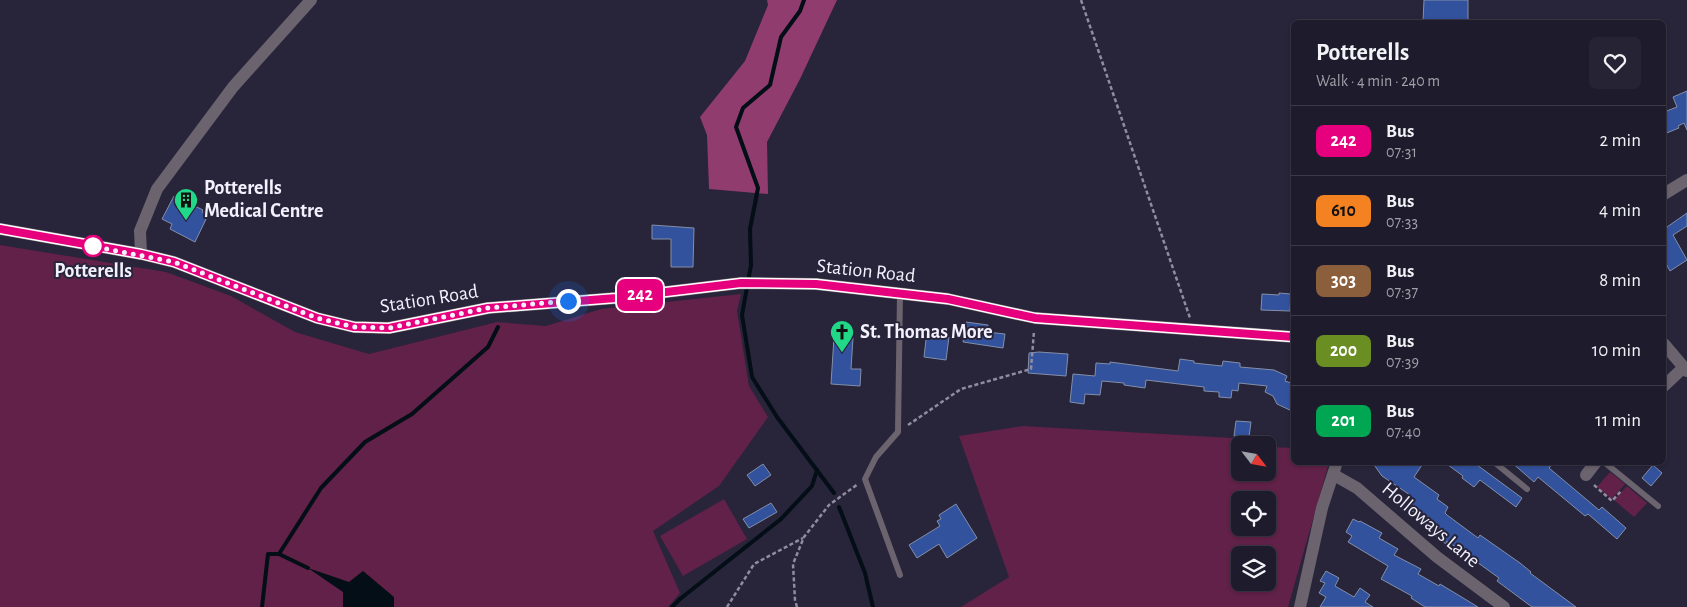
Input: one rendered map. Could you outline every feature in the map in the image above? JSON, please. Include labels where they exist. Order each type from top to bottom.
[{"type":"street","points":[[141,254],[140,231],[157,189],[233,87],[311,0]]},
{"type":"street","points":[[1666,193],[1687,180]]},
{"type":"street","name":"Station Road","points":[[0,229],[141,254],[174,262],[317,318],[354,327],[389,328],[488,308],[616,298],[746,283],[816,284],[900,293],[948,299],[1035,318],[1291,337]]},
{"type":"street","points":[[1666,346],[1685,370],[1666,384]]},
{"type":"street","points":[[1586,475],[1594,465]]},
{"type":"street","points":[[1300,607],[1322,508],[1335,469]]},
{"type":"street","name":"Holloways Lane","points":[[1335,469],[1437,556],[1504,607]]},
{"type":"lane","points":[[900,293],[898,432],[876,456],[865,480],[900,575]]},
{"type":"lane","points":[[1498,465],[1527,488]]},
{"type":"lane","points":[[1607,465],[1658,506]]},
{"type":"path","points":[[1081,0],[1195,331]]},
{"type":"path","points":[[898,432],[961,390],[1030,369],[1035,318]]},
{"type":"path","points":[[1586,475],[1584,477],[1612,501],[1628,483]]},
{"type":"path","points":[[797,607],[793,564],[804,538],[829,506],[865,480]]},
{"type":"path","points":[[727,607],[754,564],[804,538]]},
{"type":"shaded area","points":[[767,0],[837,0],[800,79],[767,142],[768,194],[709,189],[707,135],[700,117],[745,61],[768,5]]},
{"type":"shaded area","points":[[0,245],[166,272],[231,296],[295,332],[369,354],[497,322],[546,326],[601,309],[741,294],[737,311],[749,386],[768,417],[719,486],[653,531],[680,593],[668,607],[0,607]]},
{"type":"shaded area","points":[[1023,426],[1231,438],[1231,481],[1276,481],[1276,447],[1291,448],[1291,465],[1328,465],[1288,607],[961,607],[1009,577],[959,436]]},
{"type":"shaded area","points":[[1610,472],[1625,484],[1612,499],[1597,487]]},
{"type":"shaded area","points":[[1627,486],[1647,503],[1634,517],[1614,500]]},
{"type":"shaded area","points":[[724,499],[747,539],[683,576],[660,536]]},
{"type":"shaded area","points":[[308,568],[349,582],[363,571],[394,597],[394,607],[343,607],[343,592]]},
{"type":"building","points":[[1424,0],[1468,0],[1468,20],[1423,20]]},
{"type":"building","points":[[1687,91],[1687,130],[1684,123],[1678,126],[1679,128],[1666,133],[1666,111],[1677,107],[1673,97]]},
{"type":"building","name":"Potterells Medical Centre","points":[[174,196],[203,210],[202,212],[208,215],[195,242],[170,229],[172,224],[162,219]]},
{"type":"building","points":[[1687,213],[1687,226],[1673,235],[1687,260],[1670,271],[1666,264],[1666,225],[1667,227]]},
{"type":"building","points":[[652,225],[694,228],[693,267],[671,267],[671,239],[652,239]]},
{"type":"building","points":[[1279,293],[1291,294],[1290,311],[1261,310],[1262,294],[1279,295]]},
{"type":"building","points":[[966,322],[988,325],[987,332],[1005,334],[1003,348],[963,342]]},
{"type":"building","points":[[927,331],[942,332],[941,336],[949,337],[946,360],[924,357]]},
{"type":"building","name":"St. Thomas More","points":[[834,337],[853,338],[851,369],[861,369],[860,386],[831,384]]},
{"type":"building","points":[[1029,353],[1068,354],[1066,376],[1028,373]]},
{"type":"building","points":[[1180,359],[1194,361],[1194,363],[1222,366],[1223,361],[1240,363],[1240,367],[1274,370],[1287,376],[1285,381],[1291,383],[1291,411],[1277,404],[1273,396],[1265,392],[1267,386],[1239,383],[1238,391],[1232,390],[1231,398],[1219,397],[1219,392],[1204,391],[1204,387],[1146,380],[1145,388],[1124,385],[1124,383],[1102,381],[1100,395],[1085,394],[1084,404],[1070,402],[1073,374],[1095,376],[1096,363],[1110,364],[1110,362],[1178,371]]},
{"type":"building","points":[[1236,421],[1251,422],[1249,436],[1234,436]]},
{"type":"building","points":[[763,464],[771,475],[755,486],[747,475]]},
{"type":"building","points":[[1374,465],[1422,465],[1414,477],[1439,495],[1437,499],[1448,507],[1445,513],[1447,515],[1478,538],[1480,535],[1520,563],[1530,573],[1576,607],[1532,607],[1497,581],[1499,578],[1447,541],[1446,544],[1428,531],[1429,529],[1426,527],[1428,523],[1403,504],[1410,495],[1382,476]]},
{"type":"building","points":[[1448,465],[1477,465],[1522,498],[1516,507],[1480,480],[1474,487],[1462,478],[1463,476]]},
{"type":"building","points":[[1514,465],[1552,465],[1549,468],[1599,510],[1602,507],[1626,528],[1617,539],[1588,514],[1585,516],[1538,477],[1534,482]]},
{"type":"building","points":[[1653,465],[1662,473],[1651,486],[1642,478]]},
{"type":"building","points":[[771,503],[777,512],[749,528],[743,519]]},
{"type":"building","points":[[956,504],[977,538],[947,558],[939,544],[917,558],[909,545],[940,526],[937,521],[941,519],[939,515]]},
{"type":"building","points":[[1353,519],[1382,533],[1379,538],[1398,549],[1394,555],[1421,569],[1418,574],[1439,586],[1440,584],[1478,607],[1425,607],[1411,598],[1412,596],[1381,579],[1388,566],[1348,542],[1352,536],[1346,532]]},
{"type":"building","points":[[1326,571],[1339,578],[1335,586],[1354,597],[1360,588],[1370,595],[1365,602],[1373,607],[1320,607],[1326,597],[1319,593],[1325,583],[1320,581]]},
{"type":"waterway","points":[[804,0],[800,11],[781,37],[770,85],[743,108],[736,127],[758,188],[750,229],[751,265],[742,315],[752,377],[777,417],[834,493]]},
{"type":"waterway","points":[[279,554],[321,488],[365,442],[412,414],[488,347],[498,327]]},
{"type":"waterway","points":[[672,607],[781,519],[812,486],[817,470]]},
{"type":"waterway","points":[[839,507],[865,573],[873,607]]},
{"type":"waterway","points":[[262,607],[268,554],[279,554],[308,568]]},
{"type":"bus line","name":"242","points":[[0,229],[141,254],[174,262],[317,318],[354,327],[389,328],[488,308],[616,298],[752,283],[816,284],[900,293],[948,299],[1035,318],[1291,337]]},
{"type":"place","name":"Potterells Medical Centre","points":[[186,221]]},
{"type":"place","name":"Potterells","points":[[93,246]]},
{"type":"place","name":"St. Thomas More","points":[[842,353]]},
{"type":"route","points":[[93,246],[91,246],[141,254],[174,262],[317,318],[354,327],[389,328],[488,308],[568,301]]}]
